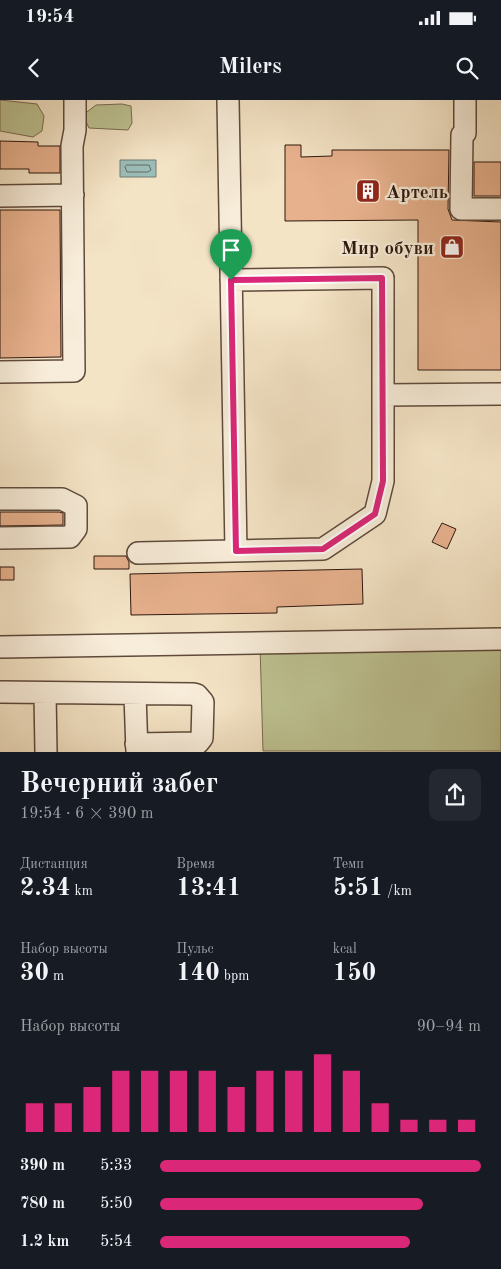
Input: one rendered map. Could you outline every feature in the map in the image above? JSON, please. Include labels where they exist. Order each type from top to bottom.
[{"type":"street","points":[[0,372],[74,371],[72,146],[75,130],[75,100]]},
{"type":"street","points":[[228,100],[236,551]]},
{"type":"street","points":[[465,100],[465,132],[462,135],[461,209],[501,209]]},
{"type":"street","points":[[0,196],[73,195]]},
{"type":"street","points":[[138,553],[323,549],[375,514],[383,481],[382,278],[231,280]]},
{"type":"street","points":[[383,395],[501,394]]},
{"type":"street","points":[[0,499],[62,499],[76,506],[76,529],[70,537],[0,538]]},
{"type":"street","points":[[0,647],[501,639]]},
{"type":"street","points":[[0,692],[197,695],[203,702],[202,738],[198,743],[136,748],[135,695]]},
{"type":"street","points":[[46,694],[46,752]]},
{"type":"green space","points":[[0,100],[37,104],[44,116],[42,131],[33,137],[0,131]]},
{"type":"green space","points":[[122,104],[131,106],[132,123],[128,130],[89,128],[83,115],[96,105]]},
{"type":"green space","points":[[501,642],[501,751],[263,751],[260,645]]},
{"type":"water","points":[[120,160],[156,160],[156,177],[120,177]]},
{"type":"building","points":[[0,141],[38,142],[38,146],[60,146],[60,173],[29,173],[29,169],[0,169]]},
{"type":"building","points":[[285,145],[301,145],[301,157],[332,156],[332,150],[449,150],[448,209],[452,220],[501,222],[501,370],[418,370],[418,220],[285,221]]},
{"type":"building","points":[[474,162],[501,162],[501,196],[474,196]]},
{"type":"building","points":[[0,210],[60,210],[61,357],[0,358]]},
{"type":"building","points":[[0,512],[59,512],[63,513],[63,525],[0,526]]},
{"type":"building","points":[[442,523],[456,529],[447,549],[432,542]]},
{"type":"building","points":[[94,556],[126,556],[129,562],[129,569],[94,569]]},
{"type":"building","points":[[0,567],[14,567],[14,580],[0,580]]},
{"type":"building","points":[[362,569],[363,604],[277,607],[277,613],[131,615],[130,574]]},
{"type":"place","name":"Артель","points":[[368,191]]},
{"type":"place","name":"Мир обуви","points":[[452,247]]},
{"type":"route","points":[[382,278],[383,481],[375,514],[323,549],[236,551],[231,280],[382,278]]}]
